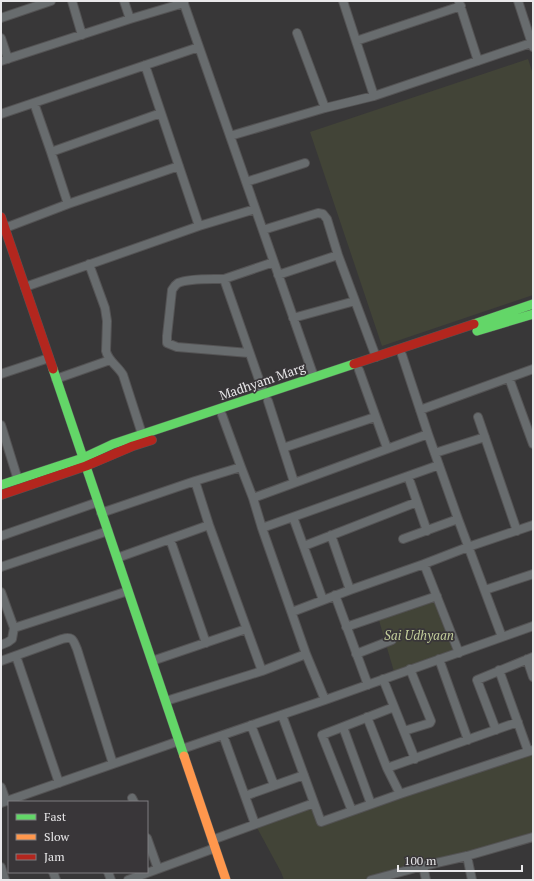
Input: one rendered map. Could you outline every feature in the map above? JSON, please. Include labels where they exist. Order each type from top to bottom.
[{"type":"street","points":[[1,18],[51,1]]},
{"type":"street","points":[[72,1],[82,35]]},
{"type":"street","points":[[124,1],[130,19]]},
{"type":"street","points":[[343,1],[374,96]]},
{"type":"street","points":[[518,1],[533,46]]},
{"type":"street","points":[[1,38],[4,60],[184,2],[314,377]]},
{"type":"street","points":[[356,41],[460,4],[478,60]]},
{"type":"street","points":[[298,33],[325,108]]},
{"type":"street","points":[[230,136],[325,108],[374,96],[531,43],[533,46]]},
{"type":"street","points":[[1,114],[199,47]]},
{"type":"street","points":[[145,65],[199,226]]},
{"type":"street","points":[[34,103],[68,204]]},
{"type":"street","points":[[51,152],[161,113]]},
{"type":"street","points":[[246,182],[305,163]]},
{"type":"street","points":[[5,228],[68,204],[179,166]]},
{"type":"street","points":[[25,287],[199,226],[256,209]]},
{"type":"street","points":[[263,230],[318,213],[323,214],[327,219],[338,255],[376,357]]},
{"type":"street","points":[[1,217],[226,880]]},
{"type":"street","points":[[278,275],[338,255]]},
{"type":"street","points":[[250,353],[177,347],[168,343],[167,336],[172,290],[178,283],[200,279],[224,279],[274,262]]},
{"type":"street","points":[[89,264],[105,308],[107,321],[107,356],[123,375],[142,434]]},
{"type":"street","points":[[224,279],[266,397],[294,482]]},
{"type":"street","points":[[293,318],[355,302]]},
{"type":"street","name":"Madhyam Marg","points":[[1,485],[84,462],[134,446],[222,415],[314,377],[533,304]]},
{"type":"street","name":"Madhyam Marg","points":[[1,495],[84,462],[113,444],[142,434],[359,370],[533,314]]},
{"type":"street","points":[[402,355],[458,519],[502,637]]},
{"type":"street","points":[[1,374],[49,358]]},
{"type":"street","points":[[56,379],[110,360]]},
{"type":"street","points":[[420,410],[533,369]]},
{"type":"street","points":[[359,370],[387,448]]},
{"type":"street","points":[[509,378],[533,444]]},
{"type":"street","points":[[222,415],[253,498],[306,654],[325,700]]},
{"type":"street","points":[[283,448],[375,417]]},
{"type":"street","points":[[478,417],[517,530]]},
{"type":"street","points":[[1,425],[18,480]]},
{"type":"street","points":[[253,498],[428,434]]},
{"type":"street","points":[[435,453],[485,437]]},
{"type":"street","points":[[262,528],[439,465]]},
{"type":"street","points":[[101,513],[241,467]]},
{"type":"street","points":[[408,476],[427,531]]},
{"type":"street","points":[[195,481],[209,525],[262,671]]},
{"type":"street","points":[[1,536],[98,502]]},
{"type":"street","points":[[304,546],[417,502]]},
{"type":"street","points":[[293,517],[323,600]]},
{"type":"street","points":[[403,540],[458,519]]},
{"type":"street","points":[[117,558],[209,525]]},
{"type":"street","points":[[292,612],[468,547],[533,526]]},
{"type":"street","points":[[1,567],[108,531]]},
{"type":"street","points":[[331,535],[350,590]]},
{"type":"street","points":[[170,539],[206,643]]},
{"type":"street","points":[[424,564],[459,652]]},
{"type":"street","points":[[485,590],[533,574]]},
{"type":"street","points":[[14,628],[128,591]]},
{"type":"street","points":[[1,592],[14,628],[12,639],[1,645]]},
{"type":"street","points":[[335,595],[368,685]]},
{"type":"street","points":[[346,627],[437,596]]},
{"type":"street","points":[[9,801],[28,798],[59,782],[113,764],[180,745],[223,735],[533,626]]},
{"type":"street","points":[[152,661],[246,629]]},
{"type":"street","points":[[1,662],[67,637],[71,638],[73,640],[113,764]]},
{"type":"street","points":[[356,654],[392,640]]},
{"type":"street","points":[[166,701],[262,671],[306,654]]},
{"type":"street","points":[[16,656],[59,782]]},
{"type":"street","points":[[496,730],[477,680],[530,658],[533,677]]},
{"type":"street","points":[[439,659],[468,740]]},
{"type":"street","points":[[404,731],[430,723],[431,721],[410,669]]},
{"type":"street","points":[[282,715],[321,822],[400,794],[531,751],[518,722],[499,670]]},
{"type":"street","points":[[383,679],[415,759]]},
{"type":"street","points":[[352,811],[322,735],[394,707]]},
{"type":"street","points":[[367,717],[387,768],[400,794]]},
{"type":"street","points":[[387,768],[518,722]]},
{"type":"street","points":[[252,725],[274,786]]},
{"type":"street","points":[[343,727],[371,804]]},
{"type":"street","points":[[223,735],[255,824]]},
{"type":"street","points":[[245,796],[304,775]]},
{"type":"street","points":[[1,787],[3,802]]},
{"type":"street","points":[[148,873],[214,844],[255,824],[314,803]]},
{"type":"street","points":[[371,880],[467,856],[533,837]]},
{"type":"street","points":[[148,841],[158,869]]},
{"type":"street","points":[[467,856],[472,880]]},
{"type":"street","points":[[423,866],[426,880]]},
{"type":"street","points":[[1,867],[5,880]]},
{"type":"street","points":[[128,880],[147,873]]},
{"type":"green space","points":[[528,59],[533,74],[533,295],[382,346],[310,132]]},
{"type":"green space","name":"Sai Udhyaan","points":[[437,597],[459,653],[395,675],[378,617]]},
{"type":"green space","points":[[533,749],[533,837],[371,880],[284,880],[255,824],[314,803],[321,822]]},
{"type":"traffic: fast","points":[[474,324],[533,304]]},
{"type":"traffic: fast","points":[[477,331],[533,314]]},
{"type":"traffic: fast","points":[[1,485],[83,458],[113,444],[354,364]]},
{"type":"traffic: fast","points":[[53,369],[184,756]]},
{"type":"traffic: slow","points":[[184,756],[226,880]]},
{"type":"traffic: jam","points":[[1,217],[53,369]]},
{"type":"traffic: jam","points":[[354,364],[474,324]]},
{"type":"traffic: jam","points":[[1,495],[86,466],[133,446],[152,440]]}]
